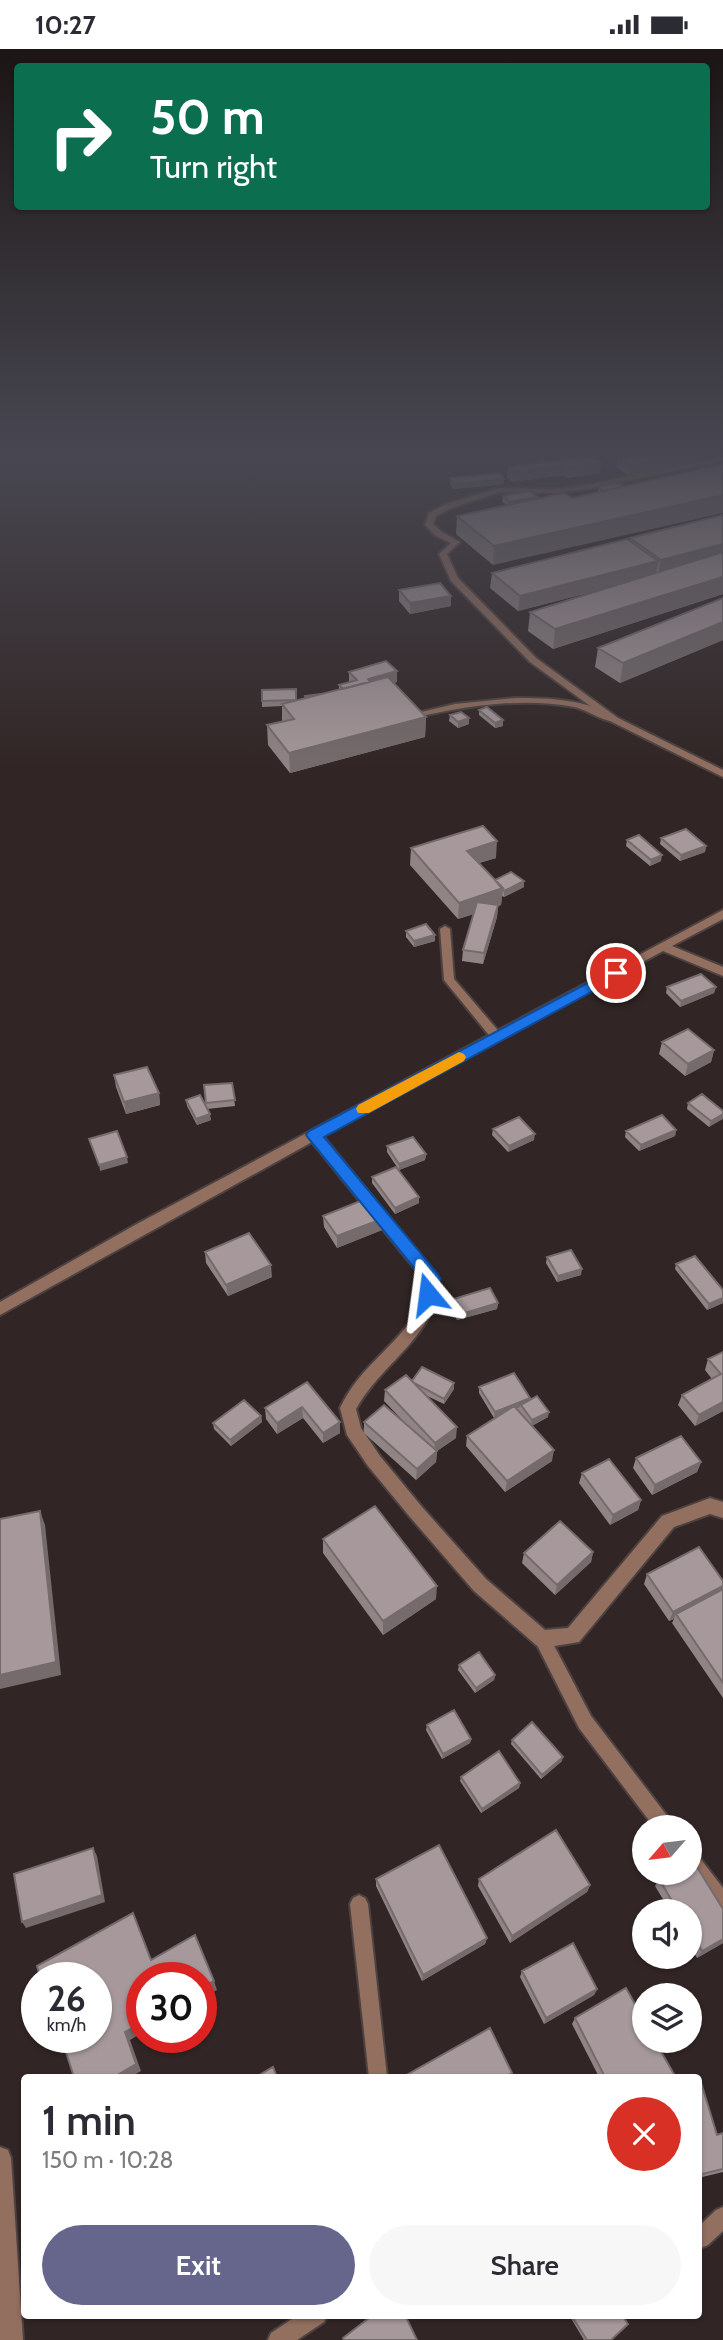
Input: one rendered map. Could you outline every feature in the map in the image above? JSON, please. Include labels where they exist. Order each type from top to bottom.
[{"type":"street","points":[[444,557],[454,579],[533,660],[615,720],[723,774]]},
{"type":"street","points":[[0,1309],[140,1229],[723,914]]},
{"type":"street","points":[[663,947],[723,972]]},
{"type":"street","points":[[314,1135],[432,1279],[425,1308],[416,1326],[363,1383],[348,1408],[353,1430],[374,1461],[480,1585],[542,1639],[573,1636],[668,1521],[710,1506],[723,1510]]},
{"type":"street","points":[[0,2158],[11,2340]]},
{"type":"lane","points":[[417,714],[455,706],[507,701],[543,702],[576,704],[615,720]]},
{"type":"lane","points":[[445,929],[449,980],[497,1037]]},
{"type":"lane","points":[[542,1639],[585,1722],[655,1815]]},
{"type":"lane","points":[[702,1875],[723,1902]]},
{"type":"lane","points":[[359,1904],[378,2074]]},
{"type":"lane","points":[[702,2237],[723,2217]]},
{"type":"lane","points":[[278,2340],[311,2319]]},
{"type":"building","points":[[556,557],[652,557],[658,561],[520,596],[492,573]]},
{"type":"building","points":[[707,557],[723,557],[723,577],[555,629],[530,612]]},
{"type":"building","points":[[440,583],[451,596],[410,603],[399,590]]},
{"type":"building","points":[[723,598],[723,622],[623,663],[598,648]]},
{"type":"building","points":[[386,661],[397,671],[343,689],[339,685],[357,680],[349,672]]},
{"type":"building","points":[[388,677],[426,717],[289,753],[267,725],[294,719],[282,704]]},
{"type":"building","points":[[296,689],[296,700],[262,701],[262,690]]},
{"type":"building","points":[[487,707],[503,720],[495,723],[479,710]]},
{"type":"building","points":[[461,712],[469,718],[458,722],[450,715]]},
{"type":"building","points":[[483,826],[497,841],[467,851],[503,888],[459,903],[411,848]]},
{"type":"building","points":[[686,829],[706,846],[681,855],[661,838]]},
{"type":"building","points":[[639,835],[662,855],[651,860],[627,840]]},
{"type":"building","points":[[511,872],[524,881],[504,891],[495,880]]},
{"type":"building","points":[[477,902],[498,905],[484,953],[463,950]]},
{"type":"building","points":[[426,924],[435,935],[414,941],[406,931]]},
{"type":"building","points":[[701,974],[716,987],[681,1001],[667,987]]},
{"type":"building","points":[[688,1029],[714,1050],[688,1064],[662,1042]]},
{"type":"building","points":[[147,1067],[159,1093],[124,1102],[114,1075]]},
{"type":"building","points":[[232,1083],[235,1100],[206,1103],[204,1085]]},
{"type":"building","points":[[702,1094],[723,1111],[723,1114],[711,1121],[688,1103]]},
{"type":"building","points":[[200,1095],[210,1114],[196,1119],[186,1100]]},
{"type":"building","points":[[662,1115],[676,1130],[641,1145],[626,1131]]},
{"type":"building","points":[[519,1117],[535,1134],[509,1146],[493,1129]]},
{"type":"building","points":[[117,1131],[127,1157],[99,1165],[89,1139]]},
{"type":"building","points":[[413,1137],[426,1154],[399,1164],[387,1146]]},
{"type":"building","points":[[396,1167],[419,1197],[395,1208],[372,1177]]},
{"type":"building","points":[[368,1198],[382,1219],[337,1236],[323,1216]]},
{"type":"building","points":[[249,1233],[271,1265],[226,1285],[205,1252]]},
{"type":"building","points":[[571,1250],[582,1269],[558,1276],[547,1257]]},
{"type":"building","points":[[695,1256],[723,1290],[723,1298],[709,1304],[676,1264]]},
{"type":"building","points":[[490,1288],[498,1303],[458,1315],[450,1300]]},
{"type":"building","points":[[723,1352],[723,1402],[699,1415],[682,1395],[721,1374],[708,1359]]},
{"type":"building","points":[[422,1367],[454,1383],[444,1399],[412,1381]]},
{"type":"building","points":[[514,1373],[530,1398],[495,1412],[479,1387]]},
{"type":"building","points":[[406,1375],[457,1427],[435,1443],[385,1390]]},
{"type":"building","points":[[307,1382],[340,1422],[323,1433],[302,1407],[277,1423],[265,1408]]},
{"type":"building","points":[[537,1396],[549,1412],[532,1420],[521,1405]]},
{"type":"building","points":[[244,1400],[261,1416],[230,1440],[213,1423]]},
{"type":"building","points":[[384,1405],[437,1451],[417,1469],[364,1422]]},
{"type":"building","points":[[514,1406],[554,1450],[507,1481],[467,1436]]},
{"type":"building","points":[[681,1436],[701,1462],[655,1485],[636,1458]]},
{"type":"building","points":[[609,1459],[641,1500],[613,1515],[582,1473]]},
{"type":"building","points":[[375,1506],[437,1586],[383,1621],[323,1539]]},
{"type":"building","points":[[40,1511],[56,1662],[0,1675],[0,1519]]},
{"type":"building","points":[[560,1521],[593,1552],[557,1585],[524,1553]]},
{"type":"building","points":[[699,1547],[723,1581],[723,1586],[673,1612],[647,1574]]},
{"type":"building","points":[[723,1589],[723,1683],[676,1614]]},
{"type":"building","points":[[479,1652],[495,1675],[476,1688],[459,1665]]},
{"type":"building","points":[[454,1710],[471,1739],[443,1754],[427,1725]]},
{"type":"building","points":[[532,1722],[563,1757],[542,1775],[512,1740]]},
{"type":"building","points":[[499,1751],[520,1783],[482,1809],[461,1777]]},
{"type":"building","points":[[556,1830],[590,1885],[512,1936],[479,1879]]},
{"type":"building","points":[[439,1845],[487,1938],[423,1975],[376,1879]]},
{"type":"building","points":[[93,1848],[102,1895],[22,1922],[14,1874]]},
{"type":"building","points":[[702,1875],[723,1909],[723,1939],[702,1951],[702,1899],[671,1899],[663,1885],[702,1885]]},
{"type":"building","points":[[133,1913],[151,1960],[195,1935],[206,1962],[126,1962],[126,2053],[132,2053],[136,2064],[119,2074],[73,2074],[66,2053],[112,2053],[112,1962],[44,1962]]},
{"type":"building","points":[[573,1943],[597,1989],[546,2018],[522,1971]]},
{"type":"building","points":[[626,1988],[632,1999],[632,2053],[662,2053],[674,2074],[603,2074],[575,2018]]},
{"type":"building","points":[[490,2028],[512,2073],[510,2074],[408,2074]]},
{"type":"building","points":[[273,2067],[276,2074],[261,2074]]},
{"type":"building","points":[[702,2086],[717,2135],[723,2133],[723,2169],[702,2174]]},
{"type":"building","points":[[368,2319],[407,2319],[417,2340],[344,2340],[343,2338]]},
{"type":"building","points":[[574,2319],[625,2319],[628,2324],[611,2340],[587,2340]]},
{"type":"slow traffic","points":[[363,1109],[459,1057]]},
{"type":"route","points":[[428,1294],[432,1279],[314,1135],[616,973]]}]
